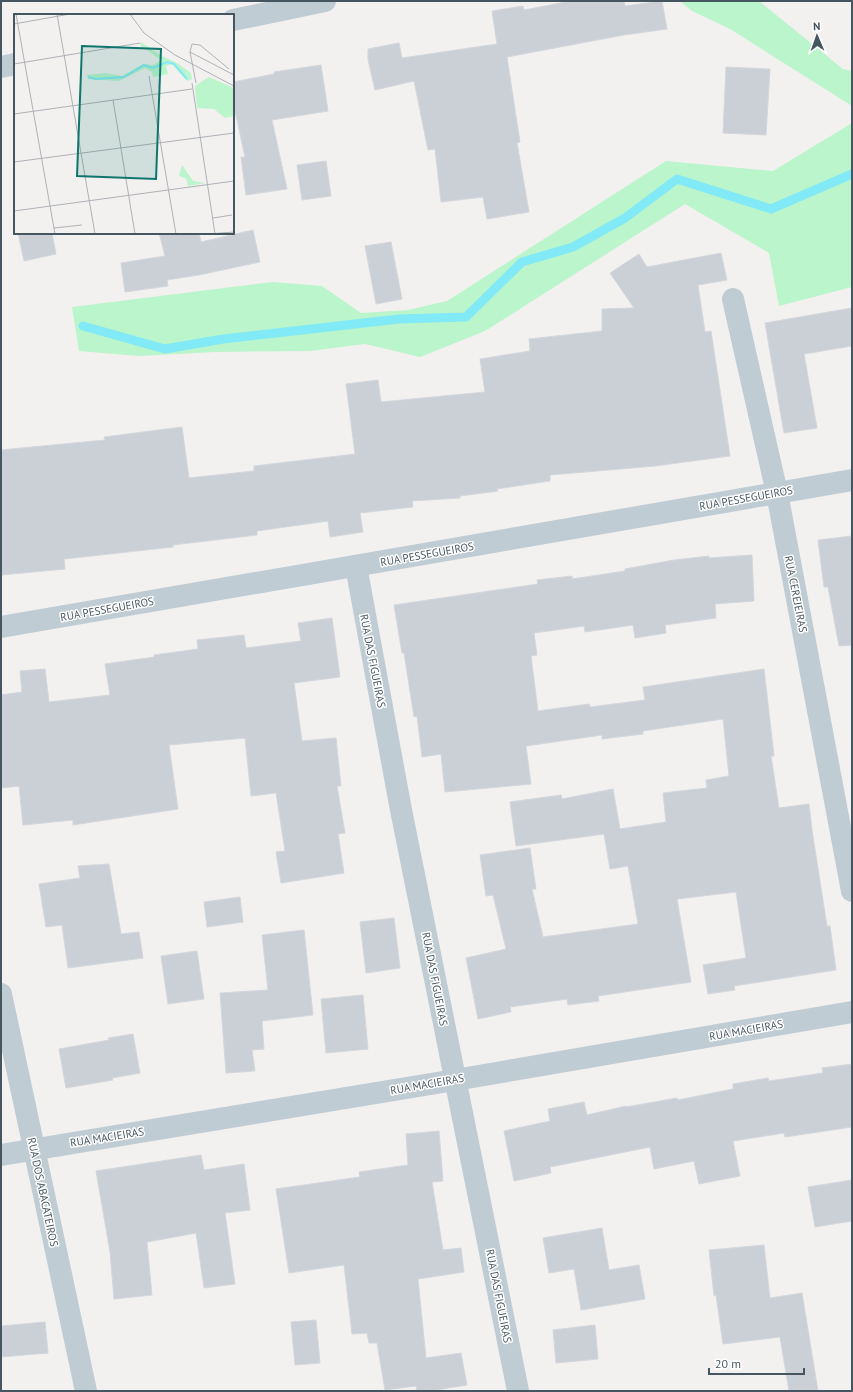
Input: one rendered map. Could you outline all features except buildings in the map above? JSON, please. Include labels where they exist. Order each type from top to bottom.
[{"type":"street","points":[[234,20],[325,1]]},
{"type":"street","points":[[1,67],[14,64]]},
{"type":"street","name":"RUA CEREJEIRAS","points":[[733,298],[777,493],[852,891]]},
{"type":"street","name":"RUA PESSEGUEIROS","points":[[1,627],[852,480]]},
{"type":"street","name":"RUA DAS FIGUEIRAS","points":[[356,566],[401,810],[518,1391]]},
{"type":"street","name":"RUA DOS ABACATEIROS","points":[[1,994],[86,1391]]},
{"type":"street","name":"RUA MACIEIRAS","points":[[1,1155],[455,1080],[852,1012]]},
{"type":"green space","points":[[680,1],[759,1],[843,69],[852,71],[852,106],[730,29],[692,11]]},
{"type":"green space","points":[[852,123],[852,287],[779,306],[769,253],[685,204],[485,331],[420,357],[365,344],[310,351],[215,352],[139,356],[79,351],[72,307],[273,282],[322,286],[361,313],[408,310],[447,301],[666,161],[773,171]]},
{"type":"waterway","points":[[83,326],[165,349],[223,339],[399,319],[466,317],[522,262],[573,247],[625,218],[677,179],[771,209],[852,174]]}]
